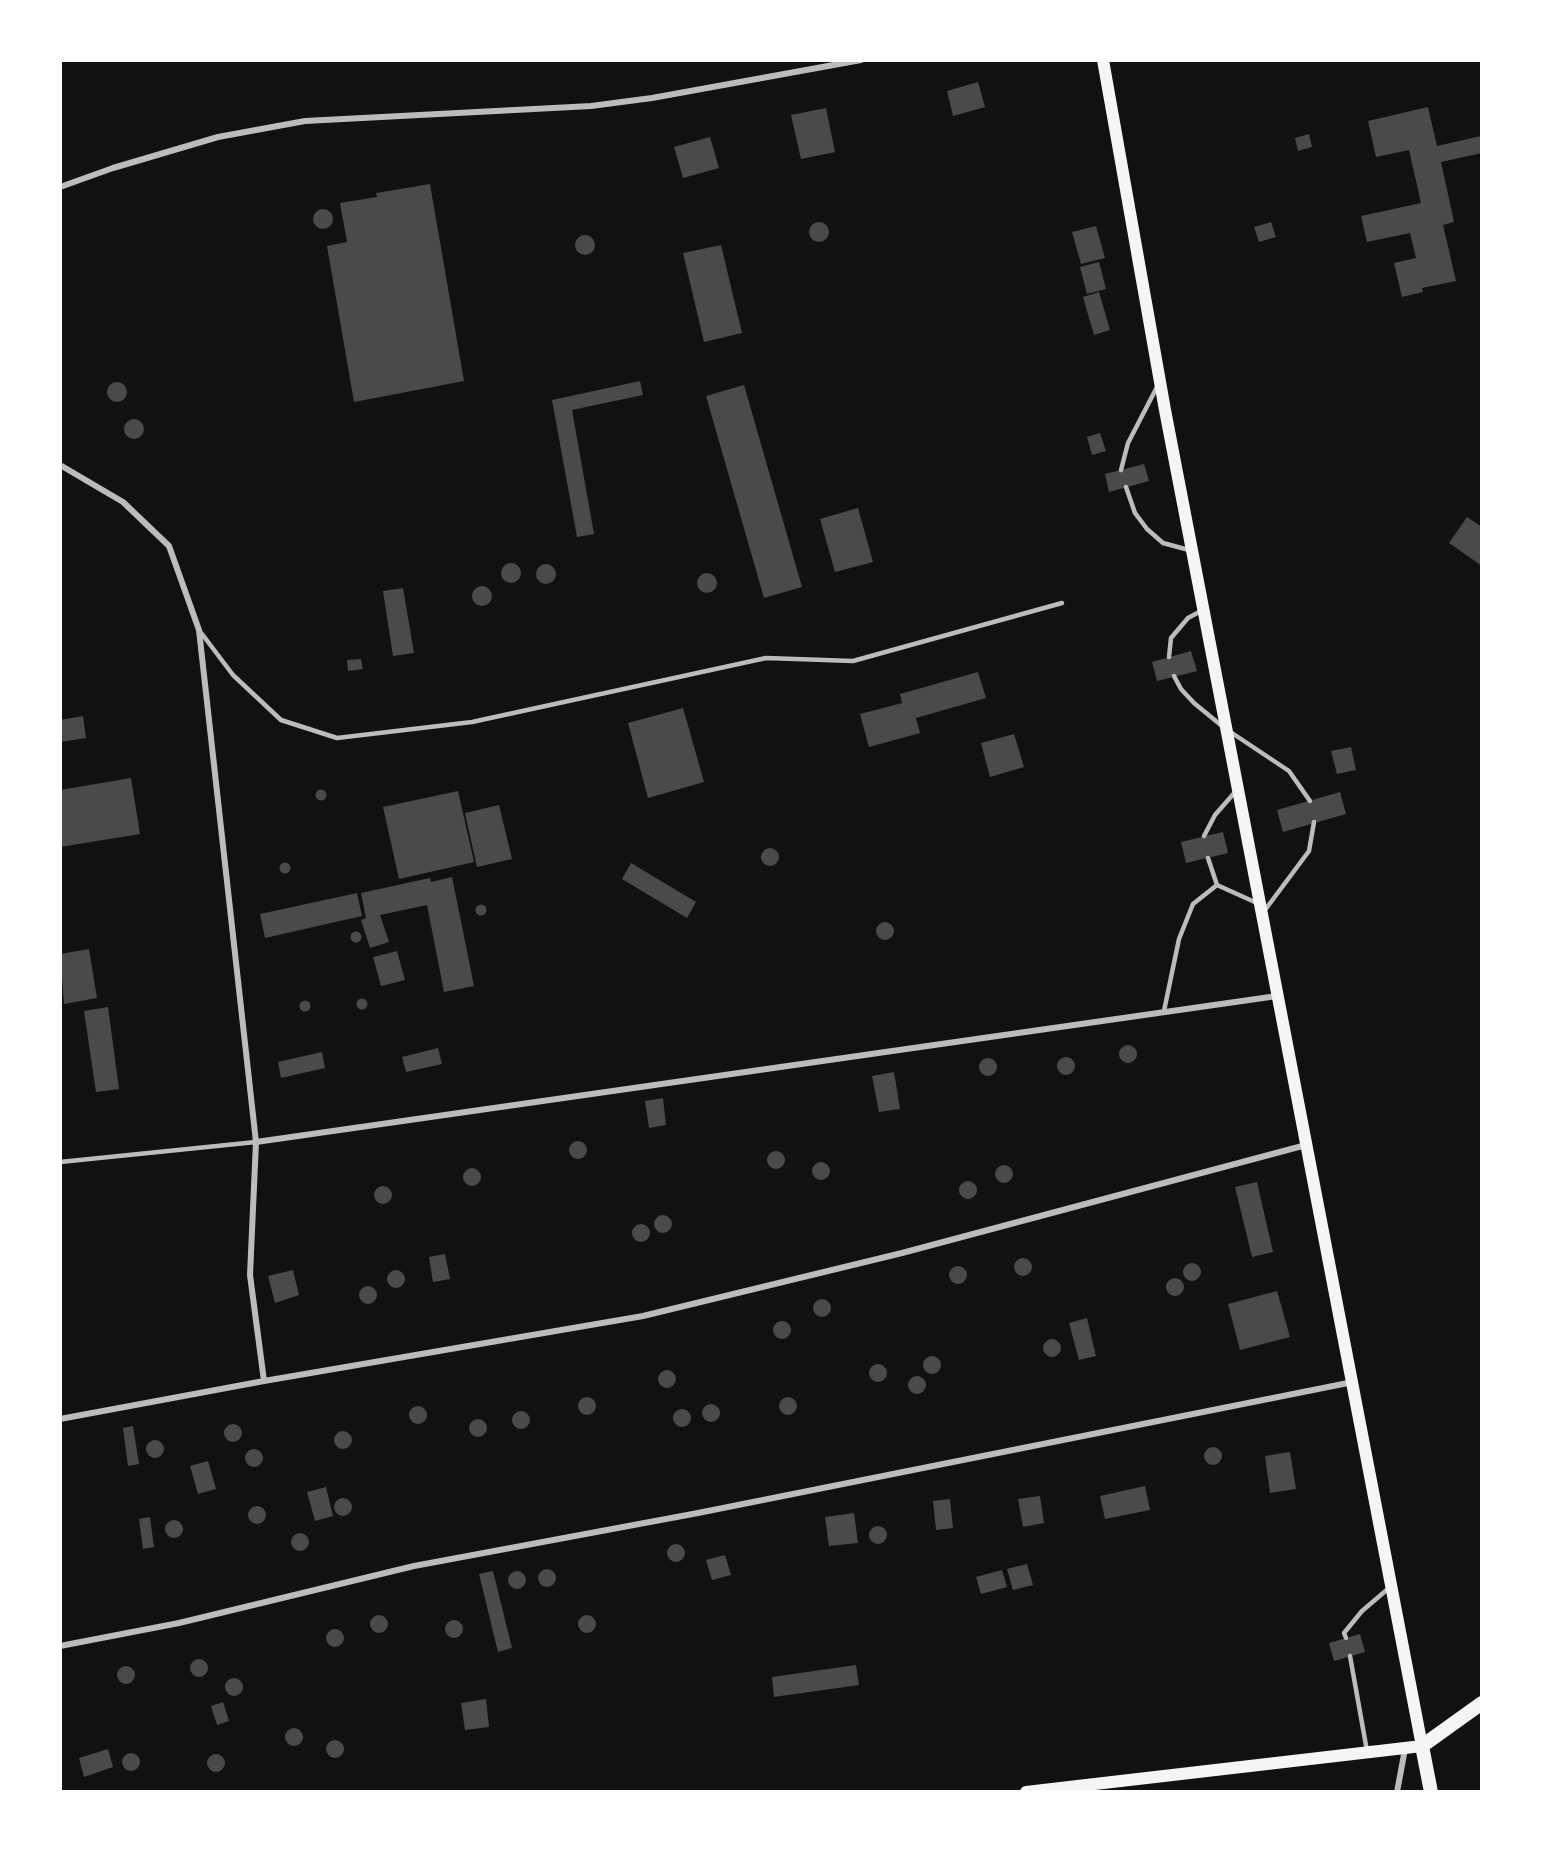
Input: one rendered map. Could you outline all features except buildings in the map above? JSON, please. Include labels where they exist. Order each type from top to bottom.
[{"type":"highway","points":[[1431,1792],[1422,1746],[1482,1703]]},
{"type":"main road","points":[[1026,1792],[1422,1746],[1203,610],[1103,60]]},
{"type":"street","points":[[60,187],[113,168],[218,137],[305,121],[591,106],[652,98],[861,60]]},
{"type":"street","points":[[60,465],[123,502],[169,546],[199,630],[256,1142],[250,1275],[264,1381]]},
{"type":"street","points":[[256,1142],[1277,996]]},
{"type":"street","points":[[60,1419],[264,1381],[644,1316],[902,1253],[1306,1145]]},
{"type":"street","points":[[60,1646],[179,1623],[414,1566],[1101,1434],[1353,1382]]},
{"type":"street","points":[[1397,1792],[1405,1748]]},
{"type":"lane","points":[[1121,470],[1128,443],[1160,382]]},
{"type":"lane","points":[[1126,487],[1135,513],[1147,529],[1163,543],[1192,551]]},
{"type":"lane","points":[[199,630],[233,675],[280,720],[337,738],[471,722],[766,658],[853,661],[1062,603]]},
{"type":"lane","points":[[1169,657],[1172,638],[1188,618],[1203,610]]},
{"type":"lane","points":[[1174,676],[1180,689],[1194,703],[1289,771],[1310,801]]},
{"type":"lane","points":[[1204,836],[1215,815],[1238,789]]},
{"type":"lane","points":[[1208,858],[1217,885],[1260,909],[1309,850],[1314,822]]},
{"type":"lane","points":[[1164,1011],[1179,939],[1193,904],[1217,885]]},
{"type":"lane","points":[[60,1162],[256,1142]]},
{"type":"lane","points":[[1346,1638],[1344,1633],[1362,1611],[1391,1586]]},
{"type":"lane","points":[[1350,1656],[1368,1753]]}]
